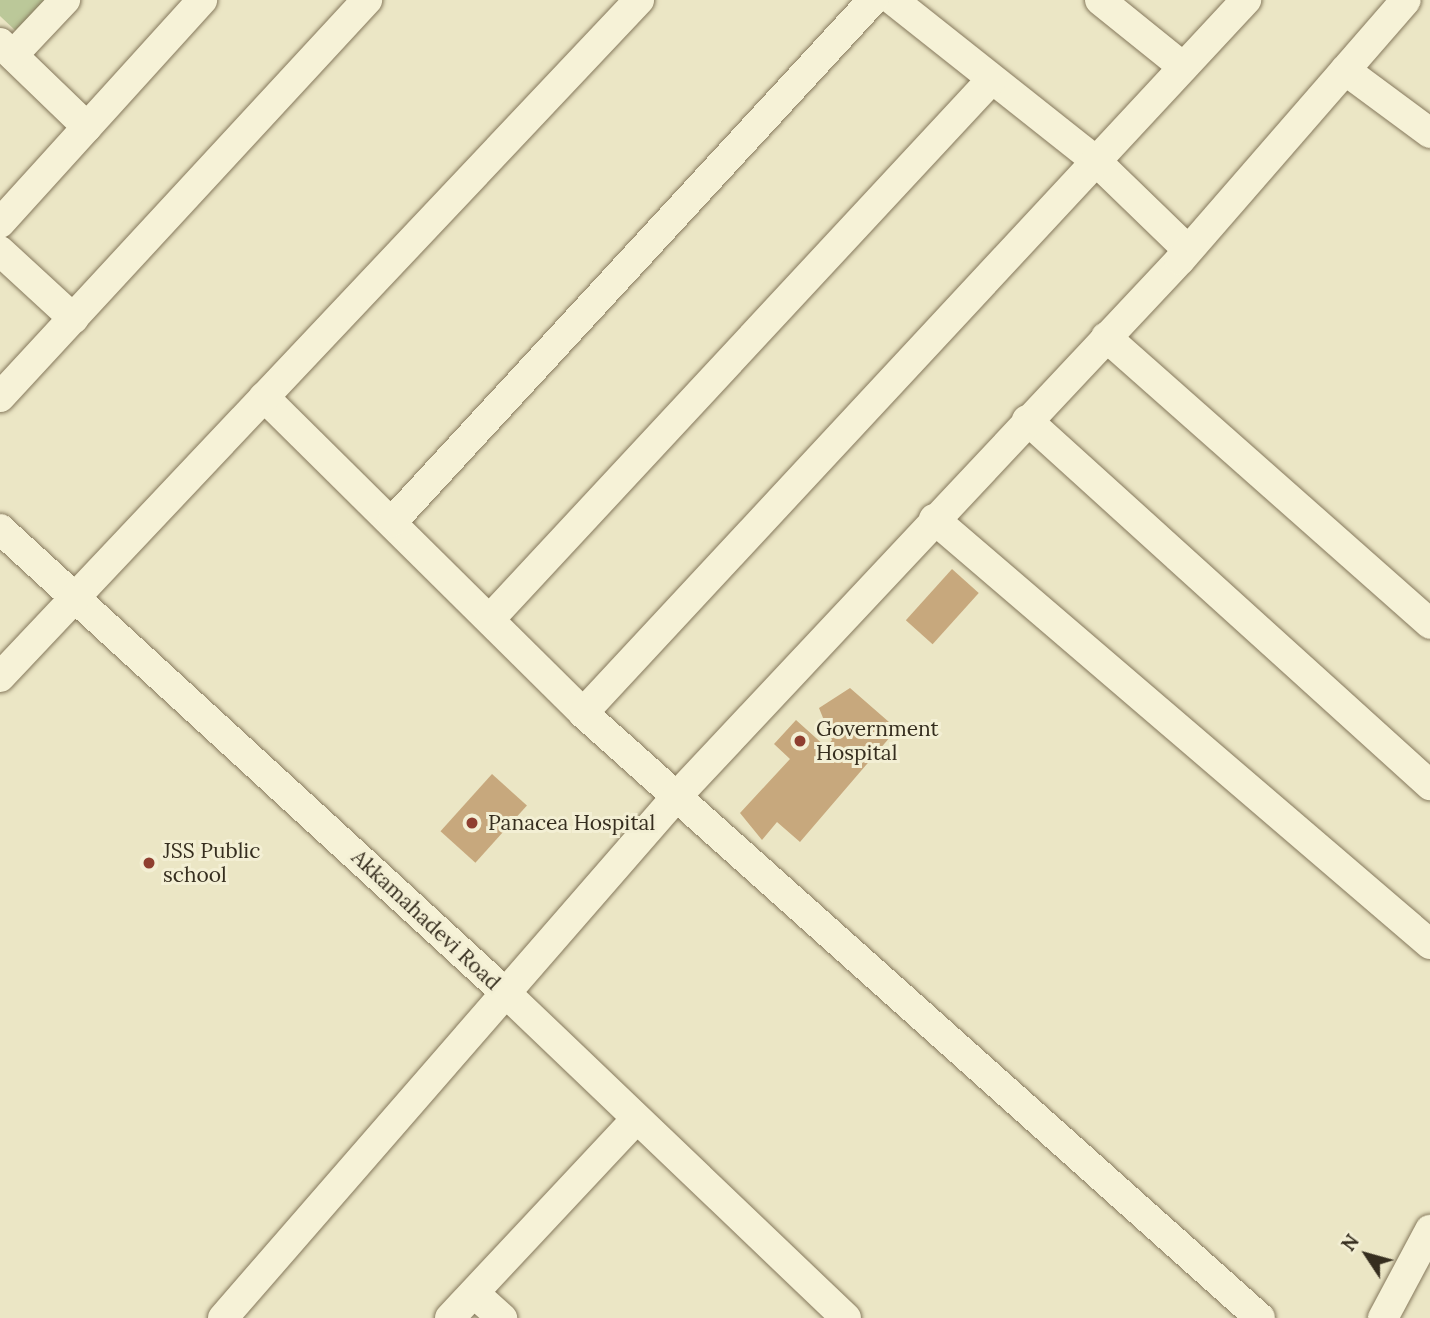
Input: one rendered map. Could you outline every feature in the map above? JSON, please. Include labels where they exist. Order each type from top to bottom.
[{"type":"street","points":[[65,0],[7,49],[87,127]]},
{"type":"street","points":[[0,223],[202,0]]},
{"type":"street","points":[[0,397],[367,0]]},
{"type":"street","points":[[0,677],[72,596],[639,0]]},
{"type":"street","points":[[392,522],[873,0]]},
{"type":"street","points":[[893,0],[1096,161],[1188,250]]},
{"type":"street","points":[[1100,0],[1183,67]]},
{"type":"street","points":[[583,713],[1246,0]]},
{"type":"street","points":[[223,1318],[509,996],[677,796],[1188,250],[1406,0]]},
{"type":"street","points":[[1345,70],[1430,133]]},
{"type":"street","points":[[490,619],[992,79]]},
{"type":"street","points":[[0,251],[74,319]]},
{"type":"street","points":[[1106,337],[1430,624]]},
{"type":"street","points":[[264,397],[583,713],[1260,1318]]},
{"type":"street","points":[[1027,420],[1430,785]]},
{"type":"street","points":[[934,519],[1430,944]]},
{"type":"street","name":"Akkamahadevi Road","points":[[0,529],[509,996],[635,1120],[846,1318]]},
{"type":"street","points":[[450,1318],[635,1120]]},
{"type":"street","points":[[1383,1318],[1430,1230]]},
{"type":"street","points":[[474,1293],[502,1318]]},
{"type":"green space","points":[[0,0],[47,0],[17,32],[0,16]]},
{"type":"building","points":[[952,569],[979,593],[933,644],[906,620]]},
{"type":"building","points":[[850,688],[897,729],[800,842],[777,822],[762,840],[740,813],[790,759],[774,744],[796,720],[826,747],[832,740],[819,708]]},
{"type":"building","points":[[492,774],[527,805],[475,863],[440,831]]},
{"type":"place","name":"Government Hospital","points":[[800,741]]},
{"type":"place","name":"Panacea Hospital","points":[[472,823]]},
{"type":"place","name":"JSS Public school","points":[[149,863]]}]
